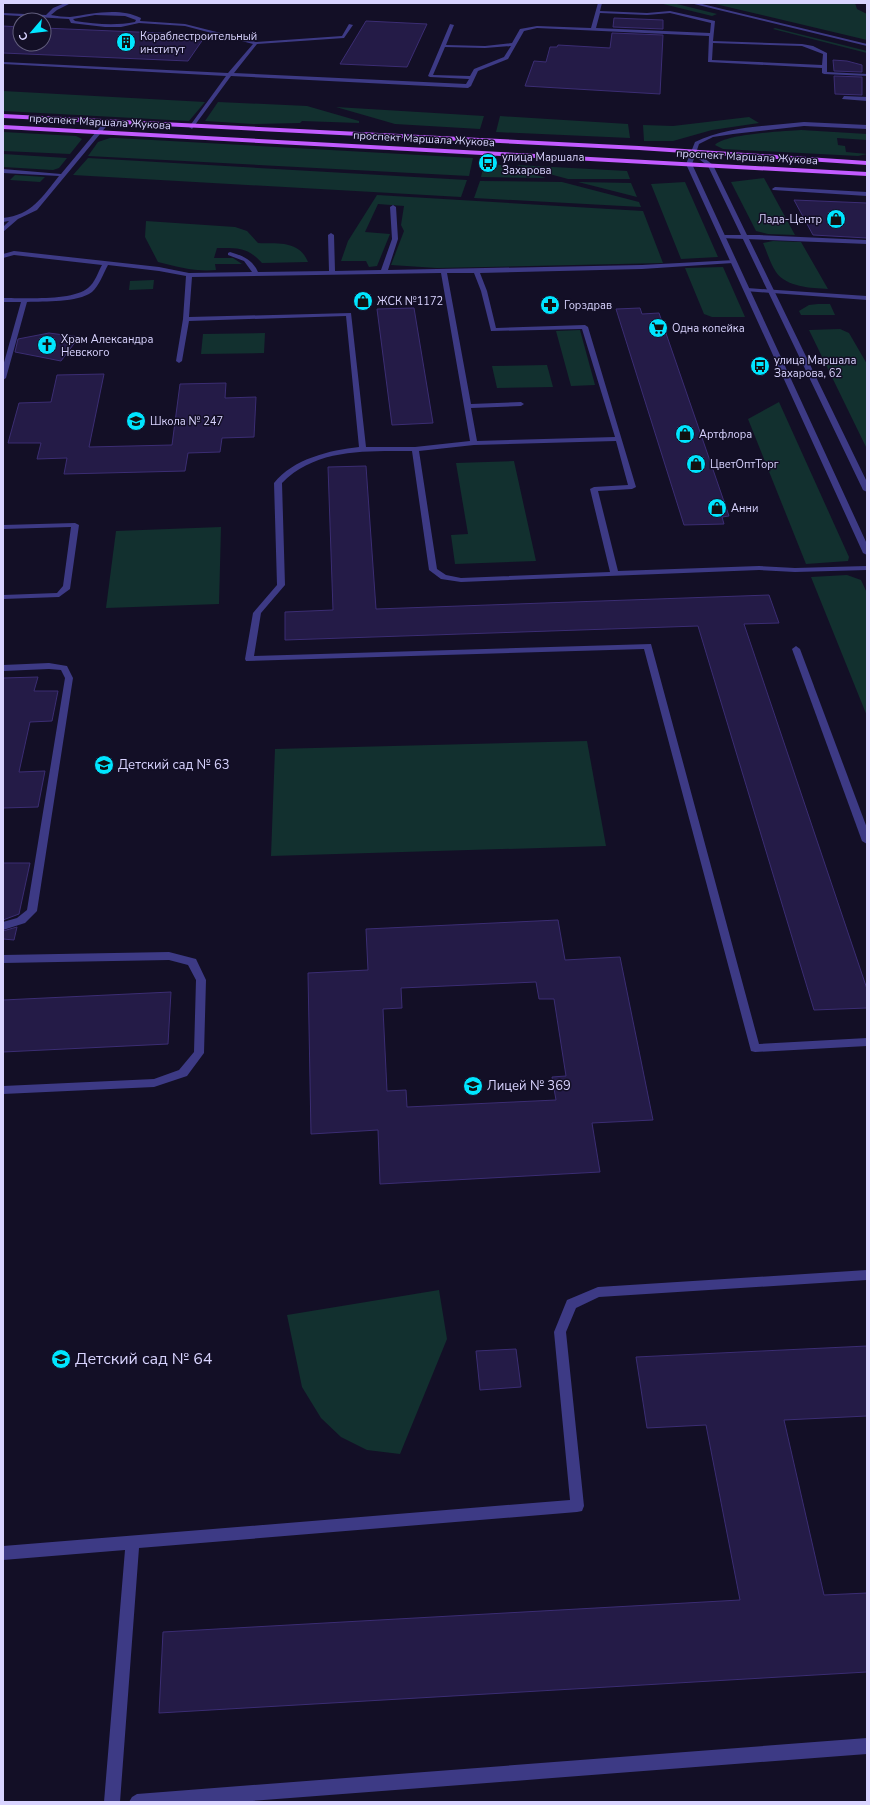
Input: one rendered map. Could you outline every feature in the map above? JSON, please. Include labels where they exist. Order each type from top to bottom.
[{"type":"main road","name":"проспект Маршала Жукова","points":[[3,116],[694,152],[867,163]]},
{"type":"main road","name":"проспект Маршала Жукова","points":[[3,127],[867,174]]},
{"type":"street","points":[[51,12],[55,8],[69,3]]},
{"type":"street","points":[[593,30],[600,3]]},
{"type":"street","points":[[692,3],[867,45]]},
{"type":"street","points":[[597,12],[647,14],[675,12],[713,22],[710,61],[824,67]]},
{"type":"street","points":[[52,17],[70,18],[79,15],[121,14],[136,16],[139,19],[138,22]]},
{"type":"street","points":[[70,18],[73,22],[99,26],[129,25],[137,24],[138,22],[185,25],[199,30],[256,43],[344,37],[351,25]]},
{"type":"street","points":[[452,25],[430,76],[472,78]]},
{"type":"street","points":[[3,63],[468,86],[476,70],[506,58],[522,30],[528,28],[537,27],[712,35]]},
{"type":"street","points":[[711,42],[812,47],[825,53],[824,73],[867,75]]},
{"type":"street","points":[[192,127],[230,74],[256,43]]},
{"type":"street","points":[[443,46],[485,47],[514,44]]},
{"type":"street","points":[[844,98],[867,99]]},
{"type":"street","points":[[3,220],[15,219],[35,209],[107,122]]},
{"type":"street","points":[[867,127],[804,124],[733,132],[712,136],[697,143],[689,164],[867,553]]},
{"type":"street","points":[[694,152],[710,165],[867,490]]},
{"type":"street","points":[[3,171],[57,174],[63,176]]},
{"type":"street","points":[[775,189],[867,194]]},
{"type":"street","points":[[384,272],[395,239],[393,207]]},
{"type":"street","points":[[3,230],[15,219]]},
{"type":"street","points":[[331,235],[332,272]]},
{"type":"street","points":[[722,237],[744,236],[867,242]]},
{"type":"street","points":[[3,251],[159,269],[189,275],[642,267],[733,261]]},
{"type":"street","points":[[3,256],[14,253]]},
{"type":"street","points":[[230,254],[241,257],[252,264],[255,273]]},
{"type":"street","points":[[3,300],[63,298],[84,294],[91,290],[106,263]]},
{"type":"street","points":[[444,271],[474,443]]},
{"type":"street","points":[[477,271],[484,291],[492,330],[585,327],[632,487],[594,489],[615,574]]},
{"type":"street","points":[[179,361],[186,319],[189,275]]},
{"type":"street","points":[[747,290],[867,298]]},
{"type":"street","points":[[3,378],[25,299]]},
{"type":"street","points":[[186,319],[349,314],[363,449]]},
{"type":"street","points":[[468,406],[521,404]]},
{"type":"street","points":[[619,439],[474,443],[416,449],[363,449],[336,452],[321,457],[284,476],[278,483],[281,585],[257,613],[250,659],[648,646],[755,1048],[867,1042]]},
{"type":"street","points":[[416,449],[433,570],[444,577],[461,580],[760,568],[795,570],[867,568]]},
{"type":"street","points":[[3,527],[75,524],[67,587],[59,595],[3,597]]},
{"type":"street","points":[[796,649],[867,841]]},
{"type":"street","points":[[3,668],[49,666],[64,668],[69,678],[32,911],[21,921],[3,926]]},
{"type":"street","points":[[3,959],[169,956],[192,962],[201,980],[198,1053],[183,1073],[154,1083],[3,1090]]},
{"type":"street","points":[[3,1553],[577,1506],[560,1332],[571,1304],[598,1292],[867,1275]]},
{"type":"street","points":[[112,1802],[132,1543]]},
{"type":"street","points":[[137,1802],[867,1746]]},
{"type":"green space","points":[[659,3],[673,3],[717,14],[712,16]]},
{"type":"green space","points":[[711,3],[855,3],[857,9],[867,14],[867,40]]},
{"type":"green space","points":[[775,28],[867,51],[867,53],[773,29]]},
{"type":"green space","points":[[3,91],[205,102],[189,121],[3,111]]},
{"type":"green space","points":[[218,102],[307,106],[359,121],[359,123],[302,121],[300,123],[253,124],[205,121]]},
{"type":"green space","points":[[336,107],[484,116],[480,129],[395,124]]},
{"type":"green space","points":[[500,116],[628,124],[630,138],[496,132]]},
{"type":"green space","points":[[749,117],[759,123],[712,130],[673,141],[644,141],[643,125],[673,126]]},
{"type":"green space","points":[[801,130],[867,134],[867,140],[837,138],[838,145],[845,146],[846,152],[867,154],[858,156],[723,149],[715,145],[730,138],[769,132]]},
{"type":"green space","points":[[3,132],[76,136],[82,139],[70,154],[3,151]]},
{"type":"green space","points":[[110,138],[473,158],[469,176],[88,156],[98,142]]},
{"type":"green space","points":[[3,154],[67,158],[59,168],[53,170],[3,167]]},
{"type":"green space","points":[[88,158],[467,180],[461,197],[73,175]]},
{"type":"green space","points":[[484,164],[501,165],[546,178],[481,177]]},
{"type":"green space","points":[[516,165],[627,171],[630,179],[568,179]]},
{"type":"green space","points":[[15,175],[45,177],[40,182],[10,180]]},
{"type":"green space","points":[[764,178],[795,235],[768,234],[756,231],[731,182]]},
{"type":"green space","points":[[480,181],[562,182],[639,202],[641,207],[474,198]]},
{"type":"green space","points":[[578,182],[631,183],[637,197]]},
{"type":"green space","points":[[685,182],[718,257],[681,259],[651,184]]},
{"type":"green space","points":[[377,195],[643,211],[663,263],[437,268],[391,265],[404,231],[401,225],[404,206],[378,204],[365,232],[390,234],[377,266],[369,267],[366,261],[341,261],[348,241]]},
{"type":"green space","points":[[146,221],[235,227],[247,231],[258,243],[280,244],[293,247],[304,255],[308,262],[262,263],[247,251],[231,248],[217,248],[214,258],[233,258],[242,264],[215,264],[216,270],[202,270],[187,269],[165,264],[158,262],[145,237]]},
{"type":"green space","points":[[773,241],[801,242],[828,289],[799,286],[780,277],[772,265],[763,243]]},
{"type":"green space","points":[[723,267],[745,317],[712,317],[704,314],[685,268]]},
{"type":"green space","points":[[154,280],[153,289],[129,290],[130,281]]},
{"type":"green space","points":[[830,304],[835,315],[801,315],[799,311],[809,305]]},
{"type":"green space","points":[[840,329],[849,333],[867,364],[867,449],[809,330]]},
{"type":"green space","points":[[580,330],[595,385],[571,386],[556,331]]},
{"type":"green space","points":[[265,333],[264,353],[201,354],[203,334]]},
{"type":"green space","points":[[547,365],[553,387],[497,388],[492,366]]},
{"type":"green space","points":[[779,402],[849,557],[848,561],[806,564],[748,419]]},
{"type":"green space","points":[[514,461],[536,561],[455,564],[451,535],[468,534],[456,463]]},
{"type":"green space","points":[[221,527],[219,604],[106,608],[116,531]]},
{"type":"green space","points":[[847,575],[861,580],[867,593],[867,716],[811,577]]},
{"type":"green space","points":[[587,741],[606,846],[271,856],[275,749]]},
{"type":"green space","points":[[439,1290],[447,1339],[400,1454],[367,1450],[341,1437],[321,1418],[302,1387],[287,1315]]},
{"type":"building","points":[[614,18],[663,20],[663,29],[613,27]]},
{"type":"building","points":[[366,21],[427,24],[407,67],[340,64]]},
{"type":"building","name":"Кораблестроительный институт","points":[[3,26],[12,27],[12,52],[52,52],[52,28],[206,35],[188,61],[3,53]]},
{"type":"building","points":[[612,33],[663,35],[660,94],[525,86],[534,61],[546,62],[550,47],[557,47],[558,45],[610,48]]},
{"type":"building","points":[[833,60],[847,61],[862,65],[862,72],[834,71]]},
{"type":"building","points":[[834,76],[862,77],[862,95],[835,94]]},
{"type":"building","name":"Лада-Центр","points":[[794,200],[867,203],[867,238],[813,235]]},
{"type":"building","points":[[414,308],[433,423],[392,425],[377,309]]},
{"type":"building","points":[[640,308],[642,314],[659,313],[729,516],[722,517],[724,524],[684,525],[616,309]]},
{"type":"building","name":"Храм Александра Невского","points":[[49,333],[79,337],[61,361],[15,352],[18,339]]},
{"type":"building","points":[[104,374],[89,447],[172,445],[180,384],[226,383],[225,398],[256,397],[254,437],[222,438],[220,452],[188,453],[185,471],[64,474],[67,458],[37,459],[41,443],[8,443],[19,403],[51,402],[57,375]]},
{"type":"building","points":[[366,466],[376,609],[769,595],[779,623],[744,624],[867,989],[867,1008],[814,1010],[698,626],[285,640],[285,612],[333,610],[328,467]]},
{"type":"building","points":[[38,677],[34,691],[58,691],[52,721],[30,722],[19,772],[45,771],[38,807],[3,808],[3,678]]},
{"type":"building","points":[[3,863],[30,863],[19,914],[3,920]]},
{"type":"building","points":[[558,920],[565,960],[620,957],[653,1120],[592,1123],[600,1172],[380,1184],[378,1130],[311,1134],[308,973],[368,970],[366,929]],"holes":[[[536,982],[539,999],[554,999],[566,1076],[552,1077],[556,1100],[407,1107],[406,1090],[387,1091],[383,1009],[402,1008],[401,988]]]},
{"type":"building","points":[[17,927],[14,940],[3,939],[3,931]]},
{"type":"building","points":[[171,992],[168,1044],[3,1052],[3,1000]]},
{"type":"building","points":[[867,1346],[867,1416],[784,1420],[824,1595],[867,1593],[867,1672],[159,1713],[163,1632],[740,1600],[706,1425],[647,1428],[636,1357]]},
{"type":"building","points":[[516,1349],[521,1387],[480,1390],[476,1351]]},
{"type":"place","name":"Кораблестроительный институт","points":[[126,42]]},
{"type":"place","name":"улица Маршала Захарова","points":[[488,163]]},
{"type":"place","name":"Лада-Центр","points":[[836,219]]},
{"type":"place","name":"ЖСК №1172","points":[[363,301]]},
{"type":"place","name":"Горздрав","points":[[550,305]]},
{"type":"place","name":"Одна копейка","points":[[658,328]]},
{"type":"place","name":"Храм Александра Невского","points":[[47,345]]},
{"type":"place","name":"улица Маршала Захарова, 62","points":[[760,366]]},
{"type":"place","name":"Школа № 247","points":[[136,421]]},
{"type":"place","name":"Артфлора","points":[[685,434]]},
{"type":"place","name":"ЦветОптТорг","points":[[696,464]]},
{"type":"place","name":"Анни","points":[[717,508]]},
{"type":"place","name":"Детский сад № 63","points":[[104,765]]},
{"type":"place","name":"Лицей № 369","points":[[473,1086]]},
{"type":"place","name":"Детский сад № 64","points":[[61,1359]]}]
